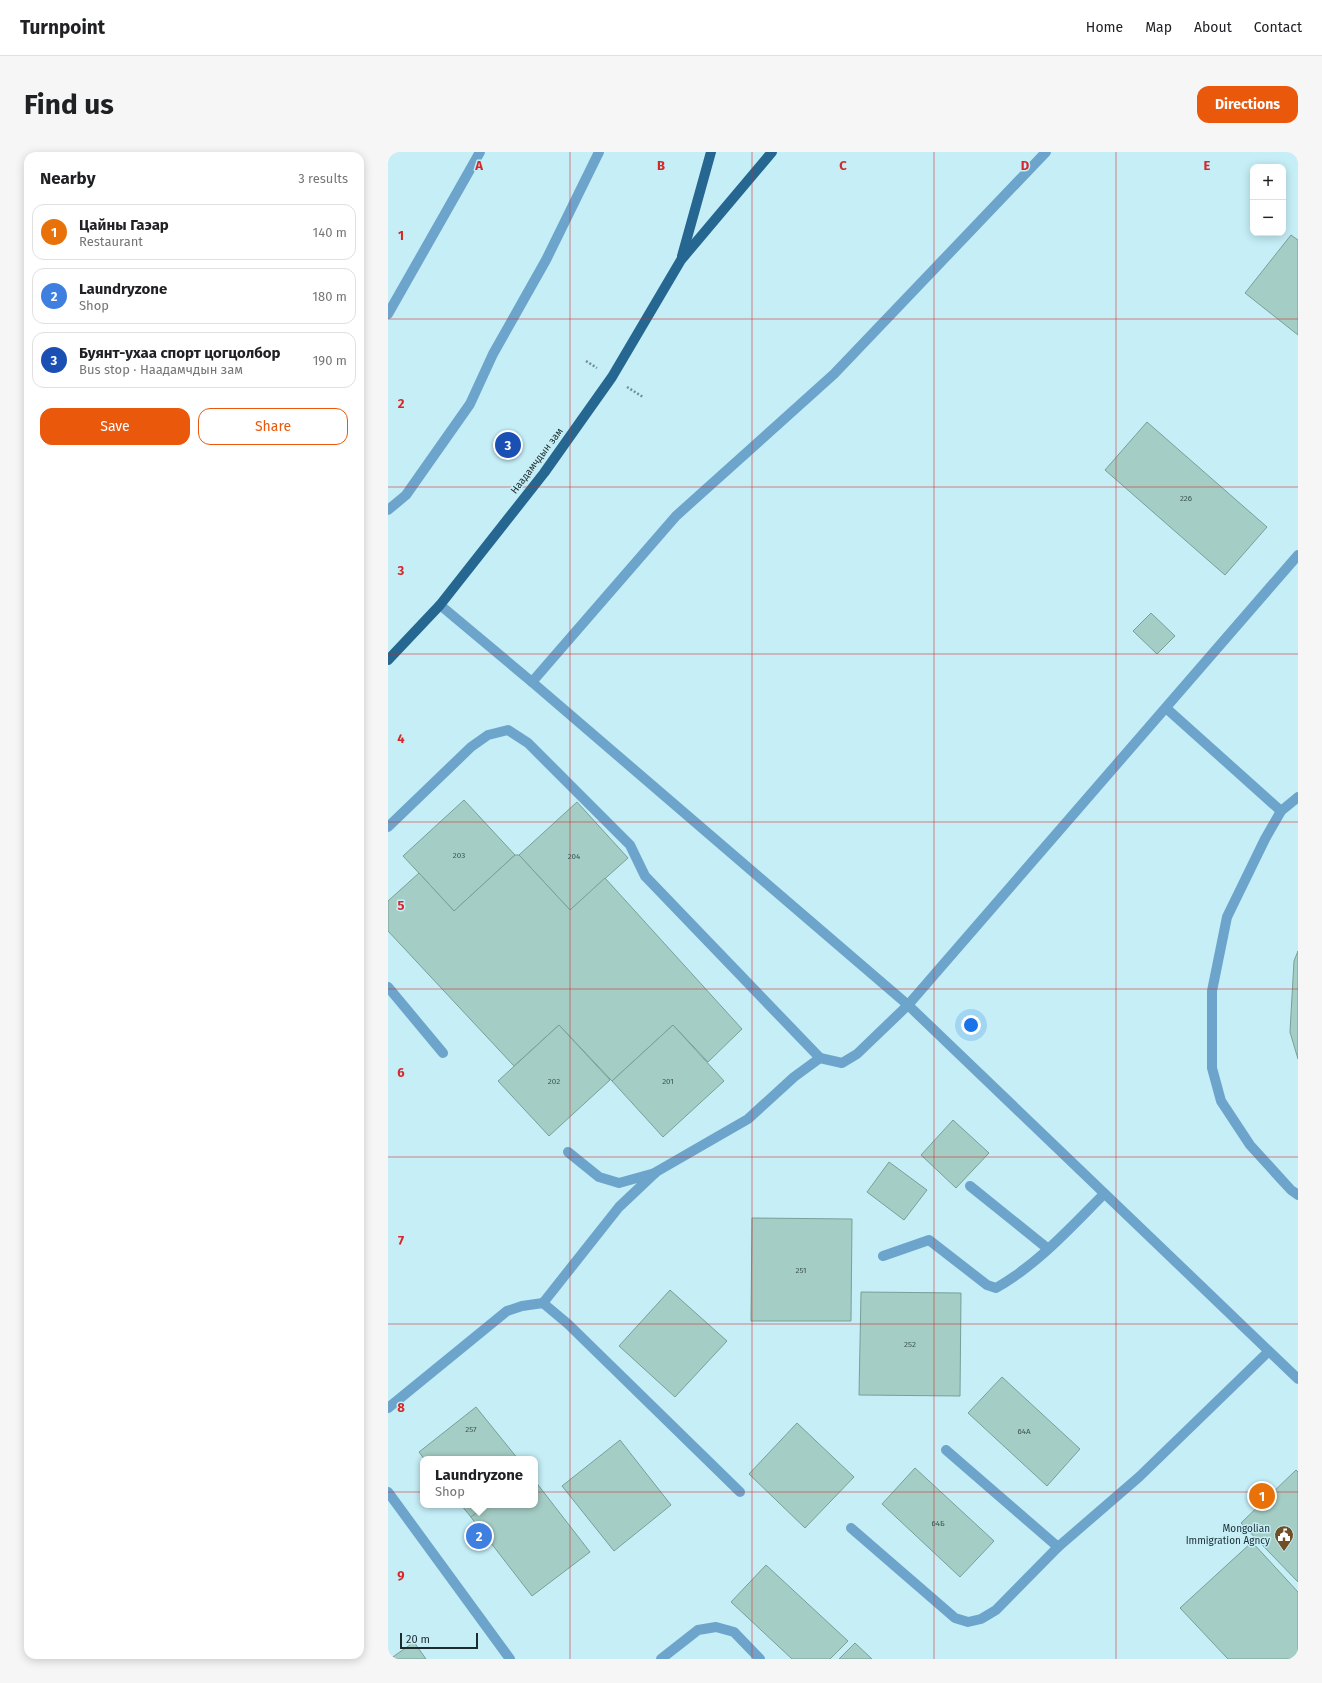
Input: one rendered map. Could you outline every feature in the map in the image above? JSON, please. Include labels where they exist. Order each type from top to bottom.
[{"type":"main road","name":"Наадамчдын зам","points":[[681,260],[711,152]]},
{"type":"main road","name":"Наадамчдын зам","points":[[388,660],[440,605],[544,473],[612,377],[681,260],[772,152]]},
{"type":"street","points":[[388,314],[480,152]]},
{"type":"street","points":[[388,510],[406,494],[470,404],[493,354],[546,260],[599,152]]},
{"type":"street","points":[[532,682],[676,516],[834,374],[1046,152]]},
{"type":"street","points":[[388,827],[471,747],[488,735],[508,730],[528,743],[630,845],[645,876],[820,1058],[842,1063],[857,1054],[908,1005],[1298,555]]},
{"type":"street","points":[[440,605],[532,682],[908,1005],[1268,1352],[1298,1379]]},
{"type":"street","points":[[1166,708],[1281,811]]},
{"type":"street","points":[[1298,797],[1281,811],[1265,839],[1227,917],[1212,991],[1212,1068],[1221,1100],[1250,1144],[1291,1190],[1298,1195]]},
{"type":"street","points":[[388,987],[443,1053]]},
{"type":"street","points":[[568,1152],[599,1177],[619,1183],[656,1172],[748,1119],[794,1077],[820,1058]]},
{"type":"street","points":[[388,1408],[506,1311],[522,1306],[543,1303],[619,1207],[656,1172]]},
{"type":"street","points":[[970,1186],[1048,1248]]},
{"type":"street","points":[[883,1256],[929,1240],[987,1286],[996,1288],[1009,1280],[1048,1248],[1104,1194]]},
{"type":"street","points":[[543,1303],[568,1324],[740,1492]]},
{"type":"street","points":[[851,1528],[955,1618],[968,1622],[981,1619],[996,1610],[1058,1547],[1139,1476],[1268,1352]]},
{"type":"street","points":[[946,1450],[1058,1547]]},
{"type":"street","points":[[388,1492],[510,1659]]},
{"type":"street","points":[[661,1659],[698,1630],[716,1627],[734,1632],[760,1659]]},
{"type":"building","points":[[1291,235],[1298,240],[1298,335],[1245,293]]},
{"type":"building","points":[[1147,422],[1267,527],[1225,575],[1105,470]]},
{"type":"building","points":[[1151,613],[1175,636],[1157,654],[1133,631]]},
{"type":"building","points":[[464,800],[515,855],[454,911],[403,856]]},
{"type":"building","points":[[577,802],[628,858],[570,910],[519,855]]},
{"type":"building","points":[[515,855],[519,855],[570,910],[605,878],[742,1029],[708,1062],[673,1025],[612,1081],[559,1025],[514,1066],[388,931],[388,901],[419,873],[454,911]]},
{"type":"building","points":[[1298,951],[1298,1059],[1290,1032],[1294,961]]},
{"type":"building","points":[[559,1025],[610,1080],[549,1136],[498,1081]]},
{"type":"building","points":[[673,1025],[724,1081],[663,1137],[612,1081]]},
{"type":"building","points":[[953,1120],[989,1153],[956,1188],[921,1155]]},
{"type":"building","points":[[889,1162],[927,1190],[904,1220],[867,1192]]},
{"type":"building","points":[[752,1218],[852,1219],[851,1321],[751,1321]]},
{"type":"building","points":[[670,1290],[727,1341],[675,1397],[619,1346]]},
{"type":"building","points":[[861,1292],[961,1293],[960,1396],[859,1395]]},
{"type":"building","points":[[1002,1377],[1080,1449],[1047,1486],[968,1413]]},
{"type":"building","points":[[476,1407],[516,1456],[422,1456],[419,1452]]},
{"type":"building","points":[[797,1423],[854,1477],[805,1528],[749,1474]]},
{"type":"building","points":[[620,1440],[671,1505],[614,1551],[562,1486]]},
{"type":"building","points":[[915,1468],[994,1541],[960,1577],[882,1504]]},
{"type":"building","name":"Mongolian Immigration Agncy","points":[[1296,1470],[1298,1472],[1298,1582],[1241,1523]]},
{"type":"building","points":[[538,1485],[590,1552],[532,1596],[470,1516],[481,1508],[538,1508]]},
{"type":"building","points":[[464,1508],[482,1508],[471,1517]]},
{"type":"building","points":[[1252,1542],[1298,1592],[1298,1659],[1228,1659],[1180,1608]]},
{"type":"building","points":[[766,1565],[848,1641],[830,1659],[792,1659],[731,1602]]},
{"type":"building","points":[[414,1642],[426,1659],[390,1659]]},
{"type":"building","points":[[855,1643],[872,1659],[839,1659]]},
{"type":"place","name":"Буянт-ухаа спорт цогцолбор","points":[[508,445]]},
{"type":"place","name":"Цайны Гаэар","points":[[1262,1496]]},
{"type":"place","name":"Laundryzone","points":[[479,1536]]},
{"type":"place","name":"Mongolian Immigration Agncy","points":[[1284,1552]]}]
